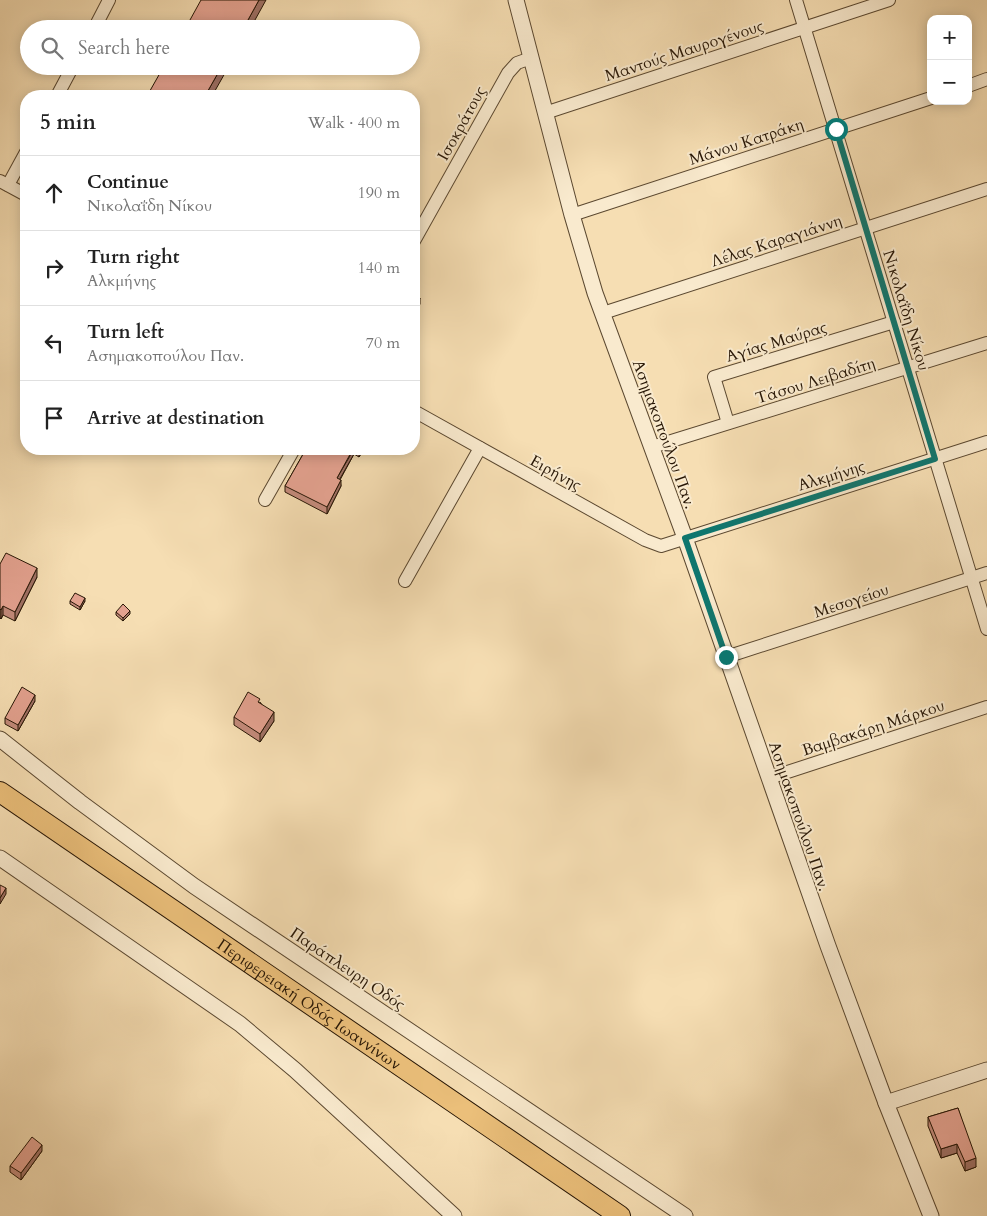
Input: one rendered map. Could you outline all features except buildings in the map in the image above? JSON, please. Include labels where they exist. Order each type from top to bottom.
[{"type":"highway","name":"Περιφερειακή Οδός Ιωαννίνων","points":[[0,792],[620,1216]]},
{"type":"street","points":[[99,20],[109,0]]},
{"type":"street","name":"Ασημακοπούλου Παν.","points":[[516,0],[572,215],[603,313],[685,538],[828,946],[886,1103],[931,1216]]},
{"type":"street","name":"Νικολαΐδη Νίκου","points":[[796,0],[987,629]]},
{"type":"street","name":"Μαντούς Μαυρογένους","points":[[545,113],[889,0]]},
{"type":"street","name":"Ισοκράτους","points":[[420,230],[508,73],[518,63],[531,58]]},
{"type":"street","points":[[60,90],[68,75]]},
{"type":"street","points":[[972,85],[987,80]]},
{"type":"street","name":"Μάνου Κατράκη","points":[[572,215],[927,99]]},
{"type":"street","points":[[20,160],[4,183],[20,192]]},
{"type":"street","name":"Λέλας Καραγιάννη","points":[[603,313],[987,188]]},
{"type":"street","name":"Αγίας Μαύρας","points":[[728,423],[714,377],[894,322]]},
{"type":"street","name":"Τάσου Λειβαδίτη","points":[[652,447],[987,343]]},
{"type":"street","name":"Ειρήνης","points":[[420,414],[654,544],[664,546],[685,538]]},
{"type":"street","name":"Αλκμήνης","points":[[685,538],[987,442]]},
{"type":"street","points":[[405,581],[480,448]]},
{"type":"street","points":[[265,500],[291,455]]},
{"type":"street","name":"Μεσογείου","points":[[726,657],[987,574]]},
{"type":"street","name":"Βαμβακάρη Μάρκου","points":[[769,778],[987,708]]},
{"type":"street","name":"Παράπλευρη Οδός","points":[[0,739],[80,802],[194,886],[685,1216]]},
{"type":"street","points":[[0,858],[215,1006],[259,1039],[454,1216]]},
{"type":"street","points":[[886,1103],[987,1070]]},
{"type":"route","points":[[726,657],[685,538],[935,459],[836,129]]}]
